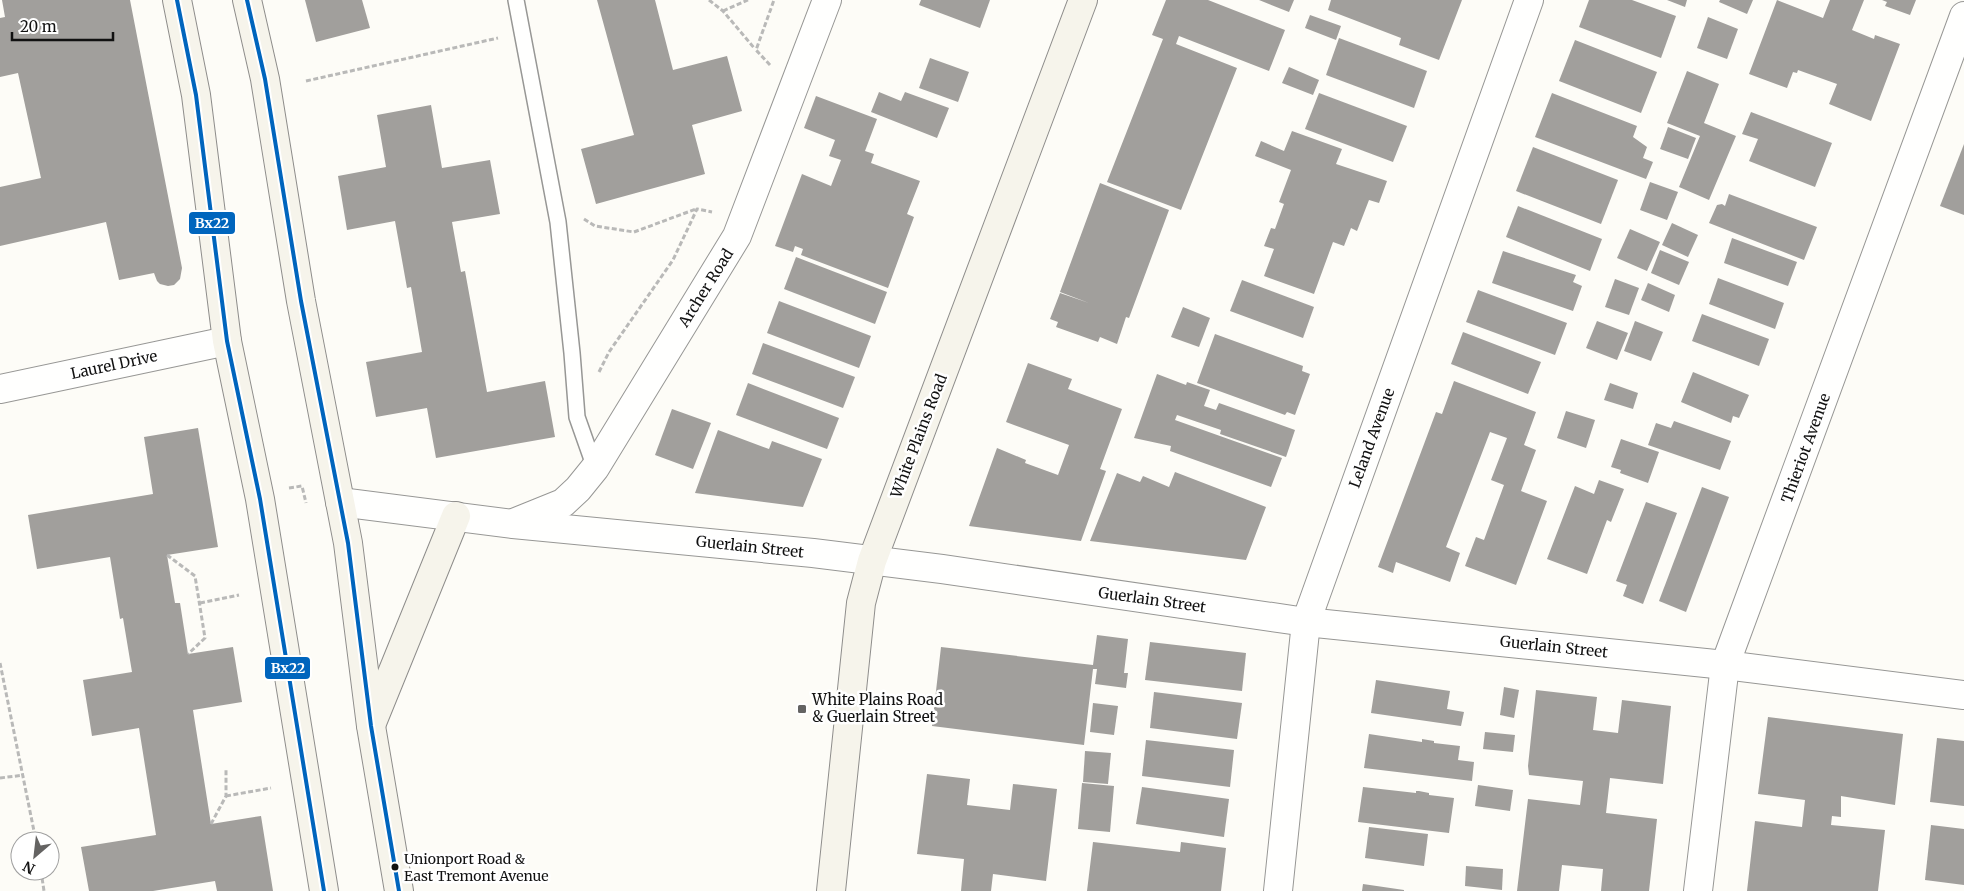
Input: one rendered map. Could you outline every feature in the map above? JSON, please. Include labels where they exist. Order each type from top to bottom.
[{"type":"street","points":[[177,0],[196,95],[227,341],[260,499],[324,891]]},
{"type":"street","points":[[247,0],[265,79],[301,301],[348,543],[371,726],[399,891]]},
{"type":"street","name":"Archer Road","points":[[513,524],[563,502],[578,489],[596,468],[737,236],[827,0]]},
{"type":"street","name":"White Plains Road","points":[[831,891],[861,603],[872,561],[1083,0]]},
{"type":"street","name":"Leland Avenue","points":[[1278,891],[1306,622],[1529,0]]},
{"type":"street","name":"Thieriot Avenue","points":[[1698,891],[1725,664],[1964,16]]},
{"type":"street","name":"Laurel Drive","points":[[0,388],[227,341]]},
{"type":"street","name":"Guerlain Street","points":[[340,502],[513,524],[812,552],[1306,622],[1725,664],[1964,695]]},
{"type":"street","points":[[371,726],[456,516]]},
{"type":"lane","points":[[516,0],[554,199],[572,346],[577,417],[596,468]]},
{"type":"path","points":[[710,0],[723,11],[773,70]]},
{"type":"path","points":[[723,11],[748,0]]},
{"type":"path","points":[[756,50],[774,0]]},
{"type":"path","points":[[306,81],[523,32]]},
{"type":"path","points":[[554,199],[595,226],[634,232],[697,209],[718,214]]},
{"type":"path","points":[[577,417],[609,352],[673,260],[697,209]]},
{"type":"path","points":[[290,497],[288,488],[302,486],[307,512]]},
{"type":"path","points":[[167,555],[195,576],[205,638],[188,654]]},
{"type":"path","points":[[200,603],[239,595]]},
{"type":"path","points":[[0,663],[34,831]]},
{"type":"path","points":[[211,824],[226,796],[226,770]]},
{"type":"path","points":[[0,778],[24,775]]},
{"type":"path","points":[[226,796],[271,788]]},
{"type":"building","points":[[2,0],[130,0],[182,268],[180,279],[174,285],[160,284],[154,273],[119,280],[106,222],[0,246],[0,187],[41,178],[18,73],[0,77],[0,18],[5,17]]},
{"type":"building","points":[[305,0],[362,0],[370,28],[316,42]]},
{"type":"building","points":[[597,0],[655,0],[673,70],[727,56],[742,111],[692,125],[705,174],[596,204],[581,149],[634,135]]},
{"type":"building","points":[[921,0],[990,0],[980,28],[919,5]]},
{"type":"building","points":[[1166,0],[1208,0],[1285,30],[1269,71],[1179,36],[1176,44],[1237,68],[1181,210],[1107,182],[1163,39],[1152,35]]},
{"type":"building","points":[[1259,0],[1294,0],[1289,12]]},
{"type":"building","points":[[1331,0],[1462,0],[1439,60],[1399,45],[1401,38],[1328,10]]},
{"type":"building","points":[[1589,0],[1632,0],[1676,16],[1661,58],[1579,27]]},
{"type":"building","points":[[1667,0],[1687,0],[1685,7]]},
{"type":"building","points":[[1720,0],[1753,0],[1747,14],[1719,2]]},
{"type":"building","points":[[1777,0],[1823,18],[1830,0],[1864,0],[1852,30],[1874,39],[1875,35],[1900,44],[1871,121],[1829,104],[1837,84],[1798,70],[1797,73],[1793,72],[1787,88],[1749,74]]},
{"type":"building","points":[[1882,0],[1916,0],[1910,15],[1885,6],[1887,2]]},
{"type":"building","points":[[1310,15],[1341,26],[1336,40],[1305,28]]},
{"type":"building","points":[[1708,17],[1738,29],[1727,59],[1697,48]]},
{"type":"building","points":[[1339,38],[1427,71],[1414,108],[1326,75]]},
{"type":"building","points":[[1575,40],[1657,72],[1641,113],[1559,81]]},
{"type":"building","points":[[930,58],[969,72],[958,102],[919,88]]},
{"type":"building","points":[[1289,67],[1319,80],[1313,95],[1282,83]]},
{"type":"building","points":[[1687,71],[1719,84],[1704,123],[1736,136],[1709,200],[1679,187],[1700,136],[1667,123]]},
{"type":"building","points":[[879,92],[901,101],[905,92],[949,108],[937,138],[871,112]]},
{"type":"building","points":[[1319,93],[1407,126],[1393,162],[1305,129]]},
{"type":"building","points":[[1552,93],[1637,126],[1633,137],[1647,147],[1643,158],[1653,162],[1646,179],[1535,137]]},
{"type":"building","points":[[816,96],[877,119],[865,151],[874,154],[871,163],[920,181],[907,214],[914,217],[888,288],[801,255],[803,249],[795,246],[793,252],[775,246],[802,174],[831,186],[841,160],[829,156],[835,140],[804,128]]},
{"type":"building","points":[[431,105],[442,168],[490,160],[500,214],[452,222],[461,272],[465,271],[487,392],[545,381],[555,437],[436,458],[427,408],[376,417],[366,362],[422,352],[411,287],[407,288],[395,221],[347,230],[338,176],[386,167],[377,115]]},
{"type":"building","points":[[1751,112],[1832,143],[1815,187],[1749,161],[1758,139],[1742,134]]},
{"type":"building","points":[[1668,127],[1696,138],[1688,159],[1660,149]]},
{"type":"building","points":[[1292,131],[1342,149],[1336,164],[1387,181],[1379,203],[1369,200],[1357,231],[1351,228],[1344,246],[1333,242],[1314,294],[1264,276],[1274,249],[1264,246],[1271,228],[1275,229],[1284,204],[1279,202],[1291,170],[1255,156],[1261,141],[1284,151]]},
{"type":"building","points":[[1964,144],[1964,215],[1940,206]]},
{"type":"building","points":[[1533,147],[1618,180],[1601,224],[1516,191]]},
{"type":"building","points":[[1650,182],[1678,192],[1667,220],[1640,210]]},
{"type":"building","points":[[1100,183],[1169,210],[1129,318],[1126,317],[1117,344],[1100,337],[1098,342],[1056,327],[1058,322],[1050,319],[1060,293],[1089,303],[1060,292]]},
{"type":"building","points":[[1729,194],[1817,227],[1804,260],[1709,223],[1717,205],[1722,204],[1725,206]]},
{"type":"building","points":[[1518,206],[1602,239],[1590,271],[1506,237]]},
{"type":"building","points":[[1672,223],[1698,235],[1688,257],[1662,245]]},
{"type":"building","points":[[1630,229],[1660,242],[1647,271],[1617,258]]},
{"type":"building","points":[[1732,238],[1797,262],[1788,286],[1724,263]]},
{"type":"building","points":[[1660,250],[1689,262],[1679,285],[1651,273]]},
{"type":"building","points":[[1503,251],[1576,275],[1573,282],[1582,286],[1573,311],[1492,283]]},
{"type":"building","points":[[796,257],[887,292],[875,324],[784,289]]},
{"type":"building","points":[[1718,278],[1784,303],[1775,329],[1709,304]]},
{"type":"building","points":[[1615,279],[1639,288],[1629,315],[1605,307]]},
{"type":"building","points":[[1242,280],[1314,307],[1303,338],[1230,311]]},
{"type":"building","points":[[1648,283],[1675,295],[1669,312],[1641,300]]},
{"type":"building","points":[[1478,290],[1567,323],[1555,355],[1466,322]]},
{"type":"building","points":[[779,301],[871,336],[859,368],[767,333]]},
{"type":"building","points":[[1183,307],[1210,318],[1199,347],[1171,337]]},
{"type":"building","points":[[1702,314],[1769,339],[1759,366],[1692,341]]},
{"type":"building","points":[[1597,321],[1628,333],[1617,360],[1586,348]]},
{"type":"building","points":[[1635,321],[1663,332],[1651,361],[1624,351]]},
{"type":"building","points":[[1463,332],[1541,362],[1528,394],[1451,364]]},
{"type":"building","points":[[1215,334],[1303,366],[1302,371],[1310,374],[1295,415],[1287,412],[1285,415],[1197,383]]},
{"type":"building","points":[[763,343],[855,377],[843,408],[752,374]]},
{"type":"building","points":[[1028,363],[1072,379],[1068,389],[1122,409],[1100,469],[1106,471],[1081,541],[969,526],[997,448],[1026,460],[1025,463],[1058,475],[1069,445],[1006,422]]},
{"type":"building","points":[[1693,372],[1749,395],[1739,418],[1733,416],[1731,423],[1681,402]]},
{"type":"building","points":[[1157,374],[1186,385],[1187,382],[1210,390],[1204,406],[1216,410],[1219,403],[1295,430],[1286,457],[1220,434],[1221,430],[1177,415],[1175,420],[1282,458],[1271,487],[1170,451],[1171,446],[1134,438]]},
{"type":"building","points":[[1454,381],[1536,412],[1524,445],[1536,450],[1521,491],[1547,501],[1516,585],[1465,566],[1476,537],[1484,540],[1504,485],[1491,480],[1507,438],[1490,432],[1446,547],[1460,553],[1450,582],[1396,562],[1393,573],[1378,567],[1436,412],[1442,414]]},
{"type":"building","points":[[748,383],[839,418],[827,449],[736,415]]},
{"type":"building","points":[[1610,383],[1638,393],[1633,409],[1604,400]]},
{"type":"building","points":[[672,409],[711,423],[693,469],[655,455]]},
{"type":"building","points":[[1566,411],[1595,420],[1586,448],[1557,438]]},
{"type":"building","points":[[1674,421],[1731,441],[1720,470],[1648,445],[1656,423],[1671,428]]},
{"type":"building","points":[[198,428],[218,547],[167,555],[175,603],[180,603],[188,654],[233,647],[242,702],[193,710],[211,824],[261,816],[273,891],[217,891],[215,881],[153,891],[89,891],[81,847],[156,835],[139,728],[92,736],[83,680],[132,672],[123,618],[120,619],[110,557],[37,569],[28,515],[153,494],[144,437]]},
{"type":"building","points":[[718,430],[769,449],[772,441],[822,459],[803,507],[695,493]]},
{"type":"building","points":[[1621,439],[1659,452],[1648,483],[1620,473],[1621,470],[1611,467]]},
{"type":"building","points":[[1175,472],[1266,507],[1246,560],[1090,541],[1117,473],[1140,482],[1143,476],[1169,487]]},
{"type":"building","points":[[1599,480],[1624,489],[1611,522],[1607,520],[1587,574],[1547,559],[1575,486],[1594,494]]},
{"type":"building","points":[[1702,487],[1729,497],[1686,612],[1659,601]]},
{"type":"building","points":[[1646,502],[1677,513],[1643,604],[1623,596],[1627,585],[1616,581]]},
{"type":"building","points":[[1097,635],[1128,639],[1124,673],[1128,673],[1126,688],[1095,684],[1097,669],[1093,669],[1084,745],[932,726],[941,647],[1093,665]]},
{"type":"building","points":[[1150,642],[1246,653],[1242,691],[1145,680]]},
{"type":"building","points":[[1376,680],[1450,691],[1447,709],[1464,712],[1461,726],[1371,713]]},
{"type":"building","points":[[1504,687],[1519,690],[1514,718],[1500,715]]},
{"type":"building","points":[[1536,690],[1597,697],[1593,730],[1618,733],[1622,700],[1671,706],[1663,784],[1610,778],[1606,813],[1657,819],[1649,891],[1601,891],[1603,869],[1562,865],[1559,891],[1517,891],[1528,799],[1580,805],[1583,781],[1529,775],[1528,766]]},
{"type":"building","points":[[1154,692],[1242,703],[1237,739],[1150,728]]},
{"type":"building","points":[[1093,703],[1118,706],[1114,735],[1090,732]]},
{"type":"building","points":[[1768,717],[1903,734],[1895,805],[1841,796],[1841,817],[1832,816],[1831,825],[1885,830],[1878,891],[1747,891],[1755,821],[1802,827],[1805,800],[1758,794]]},
{"type":"building","points":[[1485,732],[1515,735],[1513,752],[1483,749]]},
{"type":"building","points":[[1369,734],[1422,742],[1422,739],[1434,741],[1434,743],[1460,746],[1458,760],[1474,762],[1472,781],[1364,768]]},
{"type":"building","points":[[1937,738],[1964,741],[1964,806],[1930,802]]},
{"type":"building","points":[[1146,740],[1234,750],[1230,787],[1142,776]]},
{"type":"building","points":[[1085,751],[1111,753],[1108,784],[1083,782]]},
{"type":"building","points":[[927,774],[970,779],[967,805],[1010,810],[1013,784],[1057,789],[1046,881],[993,874],[991,891],[961,891],[964,859],[917,854]]},
{"type":"building","points":[[1082,783],[1114,786],[1110,832],[1078,829]]},
{"type":"building","points":[[1478,785],[1513,790],[1510,811],[1475,806]]},
{"type":"building","points":[[1142,787],[1229,799],[1224,837],[1136,824]]},
{"type":"building","points":[[1363,787],[1416,793],[1416,791],[1419,791],[1429,793],[1429,795],[1454,798],[1449,833],[1358,822]]},
{"type":"building","points":[[1931,825],[1964,829],[1964,885],[1925,880]]},
{"type":"building","points":[[1369,827],[1428,834],[1424,866],[1365,858]]},
{"type":"building","points":[[1093,842],[1180,852],[1181,842],[1226,848],[1221,891],[1087,891]]},
{"type":"building","points":[[1466,866],[1503,869],[1502,890],[1465,886]]},
{"type":"building","points":[[1363,884],[1404,890],[1404,891],[1362,891]]},
{"type":"transit line","name":"Bx22","points":[[177,0],[196,95],[227,341],[260,499],[324,891]]},
{"type":"transit line","name":"Bx22","points":[[247,0],[265,79],[301,301],[348,543],[371,726],[399,891]]},
{"type":"place","name":"White Plains Road & Guerlain Street","points":[[802,709]]},
{"type":"place","name":"Unionport Road & East Tremont Avenue","points":[[395,867]]}]
